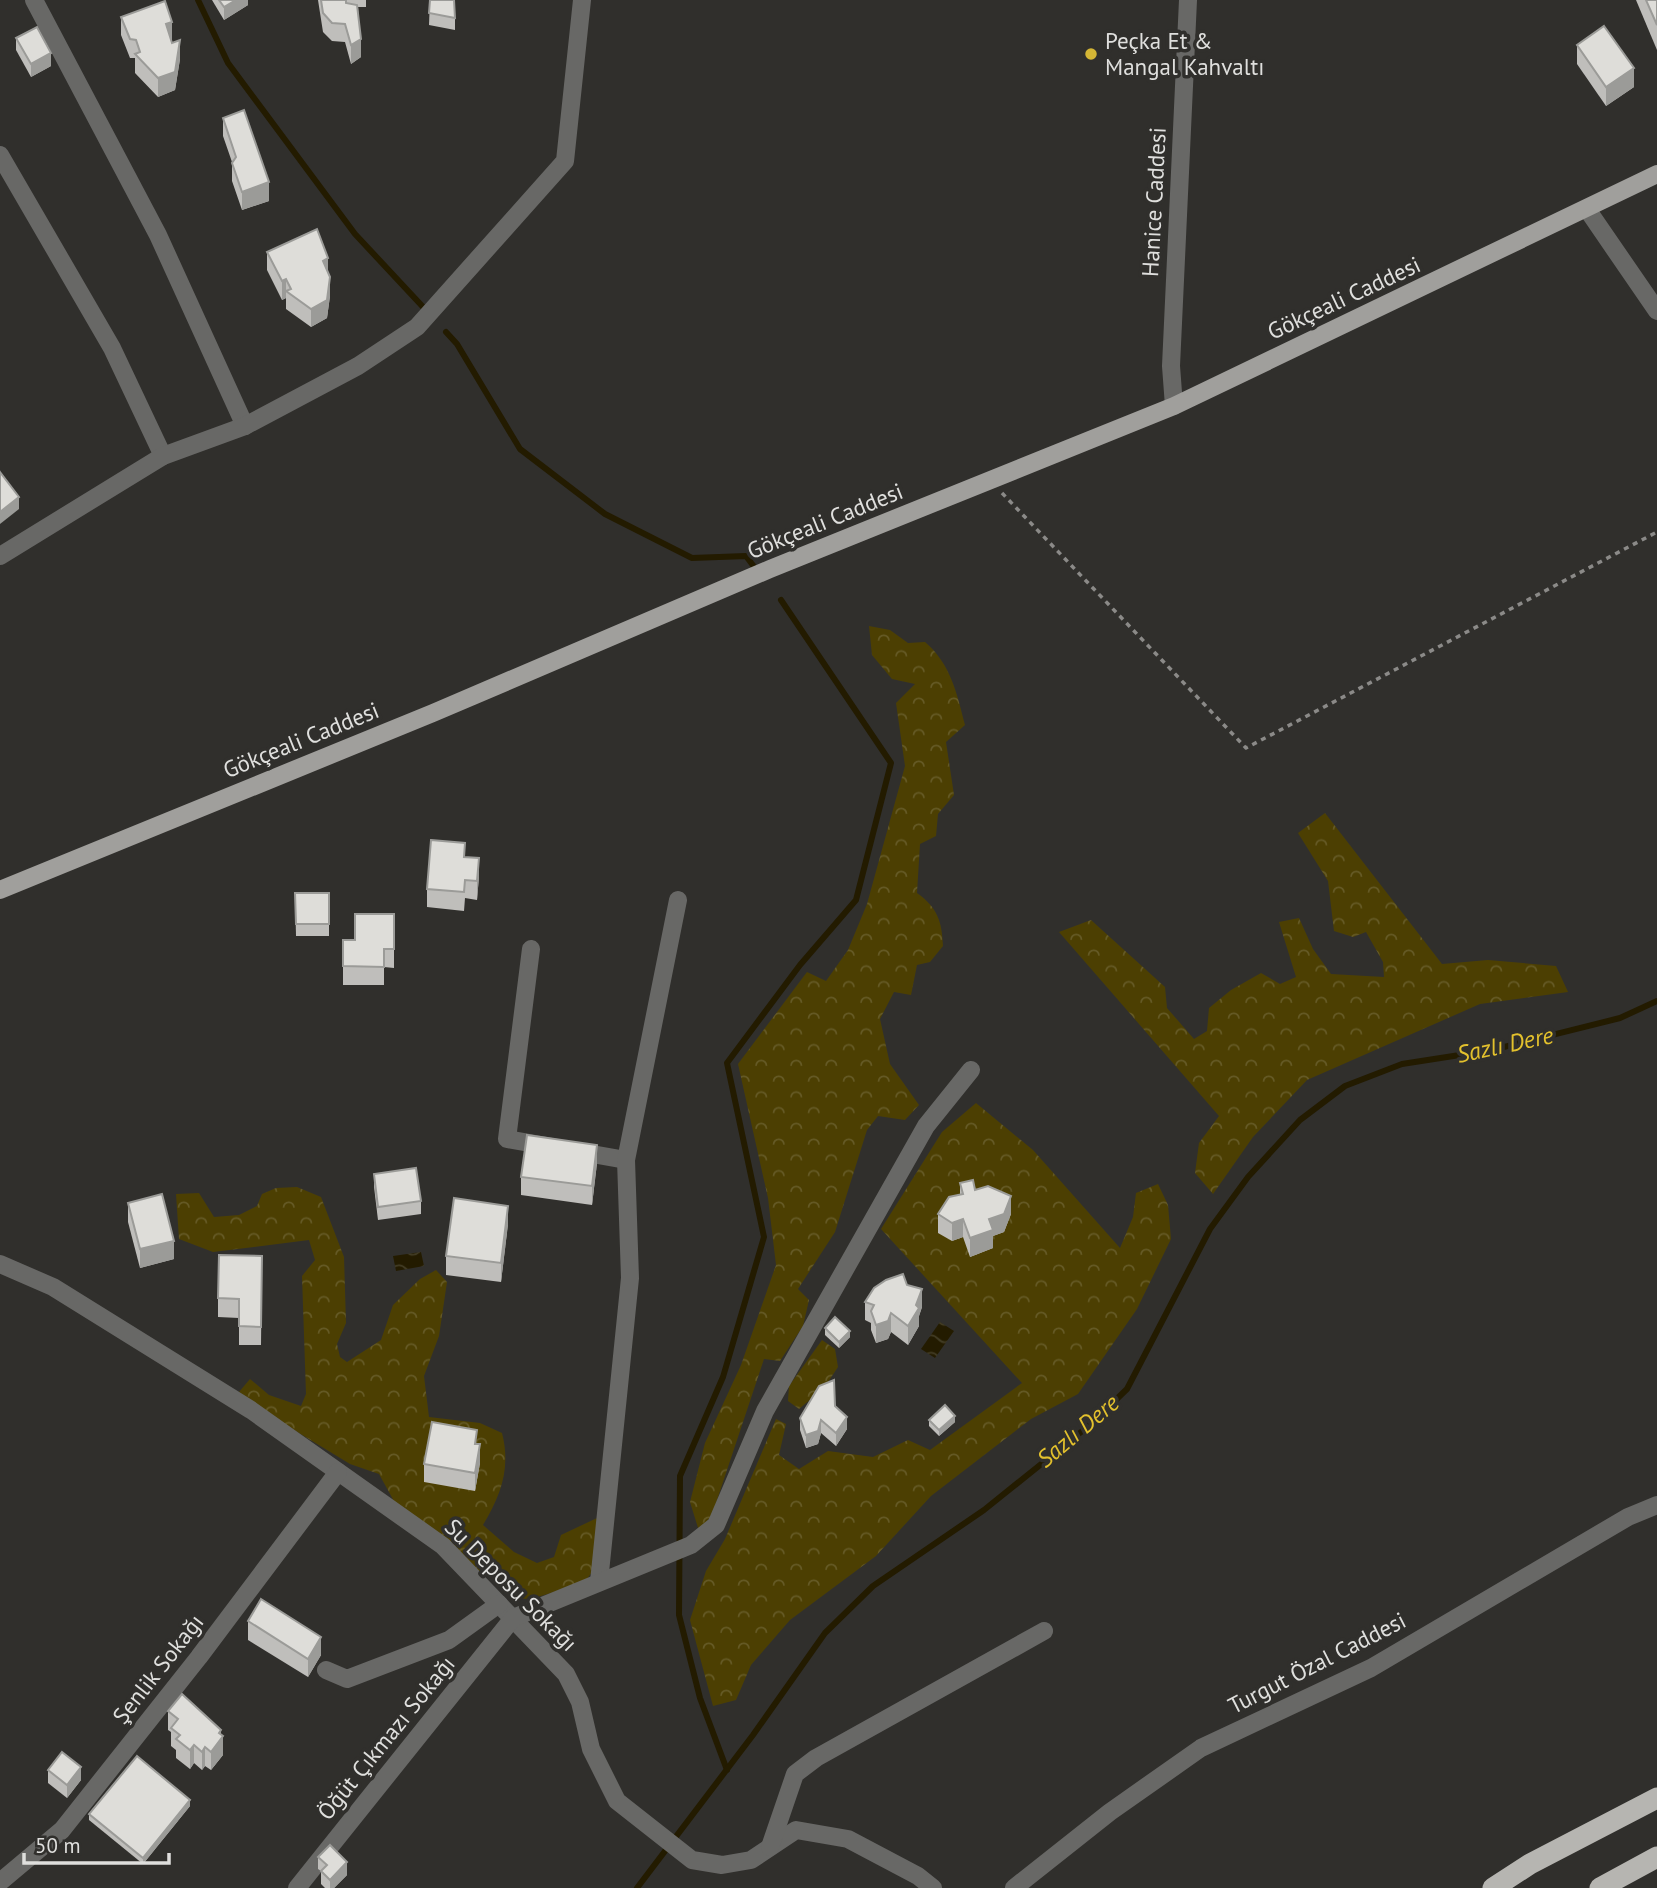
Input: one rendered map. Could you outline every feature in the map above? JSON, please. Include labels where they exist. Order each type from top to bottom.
[{"type":"highway","points":[[1493,1888],[1530,1864],[1657,1798]]},
{"type":"highway","points":[[1600,1888],[1657,1857]]},
{"type":"main road","name":"Gökçeali Caddesi","points":[[0,890],[420,718],[770,569],[1174,406],[1657,174]]},
{"type":"street","points":[[34,0],[158,235],[245,426]]},
{"type":"street","points":[[0,556],[163,456],[245,426],[358,366],[417,327],[565,160],[582,0]]},
{"type":"street","name":"Hanice Caddesi","points":[[1174,406],[1171,366],[1188,0]]},
{"type":"street","points":[[0,155],[112,348],[163,456]]},
{"type":"street","points":[[1587,209],[1657,311]]},
{"type":"street","points":[[598,1582],[630,1278],[626,1160],[678,900]]},
{"type":"street","points":[[531,949],[507,1139],[626,1160]]},
{"type":"street","points":[[513,1618],[691,1545],[716,1525],[765,1411],[926,1126],[971,1070]]},
{"type":"street","name":"Su Deposu Sokağı","points":[[0,1264],[65,1294],[251,1410],[443,1546],[566,1674],[580,1702],[591,1749],[617,1801],[692,1860],[722,1865],[751,1860],[796,1830],[848,1839],[918,1876],[933,1888]]},
{"type":"street","name":"Şenlik Sokağı","points":[[0,1882],[62,1830],[199,1657],[338,1472]]},
{"type":"street","name":"Turgut Özal Caddesi","points":[[1014,1888],[1110,1812],[1201,1748],[1371,1668],[1628,1517],[1657,1505]]},
{"type":"street","points":[[326,1670],[347,1679],[449,1640],[499,1604]]},
{"type":"street","name":"Öğüt Çıkmazı Sokağı","points":[[297,1888],[513,1618]]},
{"type":"street","points":[[770,1847],[795,1774],[816,1758],[1044,1631]]},
{"type":"path","points":[[991,482],[1246,748],[1657,533]]},
{"type":"green space","points":[[869,626],[890,630],[908,643],[925,642],[934,651],[952,680],[965,725],[946,742],[954,795],[938,814],[936,836],[920,844],[917,893],[930,904],[938,916],[943,946],[930,962],[917,965],[911,995],[894,992],[880,1019],[890,1064],[919,1105],[905,1120],[878,1116],[867,1130],[835,1232],[798,1289],[809,1300],[803,1326],[780,1361],[764,1359],[712,1515],[699,1531],[690,1502],[705,1443],[741,1365],[776,1265],[768,1198],[738,1064],[807,972],[826,981],[848,950],[867,904],[905,766],[896,703],[915,684],[892,679],[872,655]]},
{"type":"green space","points":[[1325,813],[1442,964],[1488,960],[1556,966],[1568,992],[1480,1004],[1307,1080],[1253,1137],[1213,1194],[1195,1173],[1199,1143],[1219,1116],[1059,932],[1091,920],[1165,987],[1167,1008],[1194,1039],[1207,1031],[1209,1008],[1231,990],[1261,973],[1280,984],[1296,977],[1279,922],[1299,918],[1313,949],[1331,974],[1384,977],[1383,962],[1366,932],[1353,937],[1334,931],[1328,881],[1298,833]]},
{"type":"green space","points":[[976,1103],[1033,1150],[1120,1248],[1133,1217],[1136,1193],[1158,1184],[1168,1205],[1171,1239],[1137,1309],[1078,1394],[1031,1419],[931,1496],[876,1556],[790,1620],[751,1665],[736,1700],[713,1706],[690,1620],[706,1571],[725,1539],[776,1419],[786,1424],[779,1455],[799,1469],[828,1451],[873,1457],[908,1440],[930,1450],[1022,1383],[881,1229],[942,1132]]},
{"type":"green space","points":[[297,1187],[321,1197],[344,1257],[346,1323],[337,1344],[340,1357],[347,1362],[381,1340],[393,1305],[420,1279],[436,1270],[447,1282],[439,1336],[424,1376],[429,1417],[480,1423],[502,1433],[505,1446],[503,1481],[483,1525],[514,1552],[537,1563],[554,1557],[561,1535],[597,1518],[601,1560],[584,1583],[531,1599],[511,1598],[498,1573],[484,1576],[455,1546],[395,1503],[379,1474],[350,1464],[271,1416],[239,1392],[250,1379],[269,1395],[301,1406],[306,1394],[302,1276],[315,1260],[309,1240],[213,1252],[179,1239],[176,1194],[199,1193],[214,1217],[239,1215],[257,1206],[262,1194],[276,1188]]},
{"type":"green space","points":[[822,1340],[835,1349],[838,1367],[824,1388],[799,1409],[788,1401],[789,1386]]},
{"type":"water","points":[[421,1252],[424,1266],[396,1271],[393,1256]]},
{"type":"water","points":[[940,1322],[954,1331],[935,1358],[921,1349]]},
{"type":"building","points":[[219,0],[236,0],[224,7]]},
{"type":"building","points":[[321,0],[346,0],[346,3],[357,5],[361,39],[351,45],[345,24],[332,23],[323,13]]},
{"type":"building","points":[[430,0],[454,0],[455,18],[429,13]]},
{"type":"building","points":[[1646,0],[1657,0],[1657,25]]},
{"type":"building","points":[[165,1],[172,22],[166,24],[172,43],[180,40],[175,72],[158,78],[135,54],[140,52],[136,40],[130,39],[121,17]]},
{"type":"building","points":[[1604,26],[1634,68],[1606,87],[1577,45]]},
{"type":"building","points":[[37,27],[51,53],[31,64],[16,38]]},
{"type":"building","points":[[244,110],[269,182],[242,192],[232,163],[236,157],[223,118]]},
{"type":"building","points":[[317,229],[328,258],[323,261],[330,277],[327,300],[311,309],[286,291],[291,289],[286,279],[282,281],[267,252]]},
{"type":"building","points":[[0,472],[19,497],[0,512]]},
{"type":"building","points":[[431,840],[465,843],[464,857],[479,858],[477,881],[465,880],[464,892],[427,889]]},
{"type":"building","points":[[295,893],[329,893],[329,924],[296,924]]},
{"type":"building","points":[[355,914],[394,914],[394,949],[384,949],[384,967],[343,966],[343,940],[355,940]]},
{"type":"building","points":[[527,1135],[597,1145],[592,1186],[521,1177]]},
{"type":"building","points":[[416,1168],[421,1201],[378,1207],[374,1174]]},
{"type":"building","points":[[973,1180],[975,1190],[988,1186],[1011,1196],[1004,1214],[989,1219],[993,1230],[970,1238],[963,1219],[952,1223],[938,1214],[949,1197],[963,1194],[960,1183]]},
{"type":"building","points":[[162,1194],[174,1241],[140,1249],[128,1203]]},
{"type":"building","points":[[454,1198],[508,1206],[501,1263],[446,1256]]},
{"type":"building","points":[[219,1255],[262,1256],[261,1327],[239,1326],[239,1299],[218,1298]]},
{"type":"building","points":[[903,1274],[907,1285],[922,1289],[916,1305],[919,1308],[908,1326],[891,1313],[888,1321],[876,1325],[871,1311],[874,1305],[865,1302],[874,1288]]},
{"type":"building","points":[[835,1317],[850,1331],[839,1342],[825,1328]]},
{"type":"building","points":[[834,1380],[835,1406],[847,1417],[836,1433],[821,1420],[818,1431],[806,1435],[800,1418],[819,1386]]},
{"type":"building","points":[[945,1405],[955,1416],[939,1430],[929,1420]]},
{"type":"building","points":[[432,1422],[477,1430],[475,1444],[480,1444],[475,1473],[424,1464]]},
{"type":"building","points":[[261,1599],[321,1637],[308,1659],[248,1621]]},
{"type":"building","points":[[182,1694],[221,1730],[219,1733],[223,1736],[211,1752],[205,1747],[202,1752],[194,1745],[190,1750],[176,1739],[180,1735],[171,1728],[178,1719],[168,1711]]},
{"type":"building","points":[[62,1752],[81,1767],[67,1785],[48,1770]]},
{"type":"building","points":[[137,1756],[190,1800],[143,1858],[89,1814]]},
{"type":"building","points":[[330,1845],[347,1862],[330,1880],[321,1871],[327,1865],[318,1857]]},
{"type":"waterway","points":[[198,0],[228,63],[355,234],[424,308]]},
{"type":"waterway","points":[[446,332],[457,344],[520,449],[605,514],[692,558],[746,556],[758,572]]},
{"type":"waterway","points":[[727,1770],[700,1698],[679,1615],[680,1476],[723,1377],[764,1237],[727,1063],[800,965],[856,900],[891,763],[781,600]]},
{"type":"waterway","name":"Sazlı Dere","points":[[637,1888],[753,1735],[825,1633],[873,1586],[984,1510],[1091,1424],[1127,1389],[1210,1229],[1248,1177],[1300,1120],[1345,1086],[1402,1064],[1492,1050],[1620,1018],[1657,1001]]},
{"type":"place","name":"Peçka Et & Mangal Kahvaltı","points":[[1091,54]]}]
